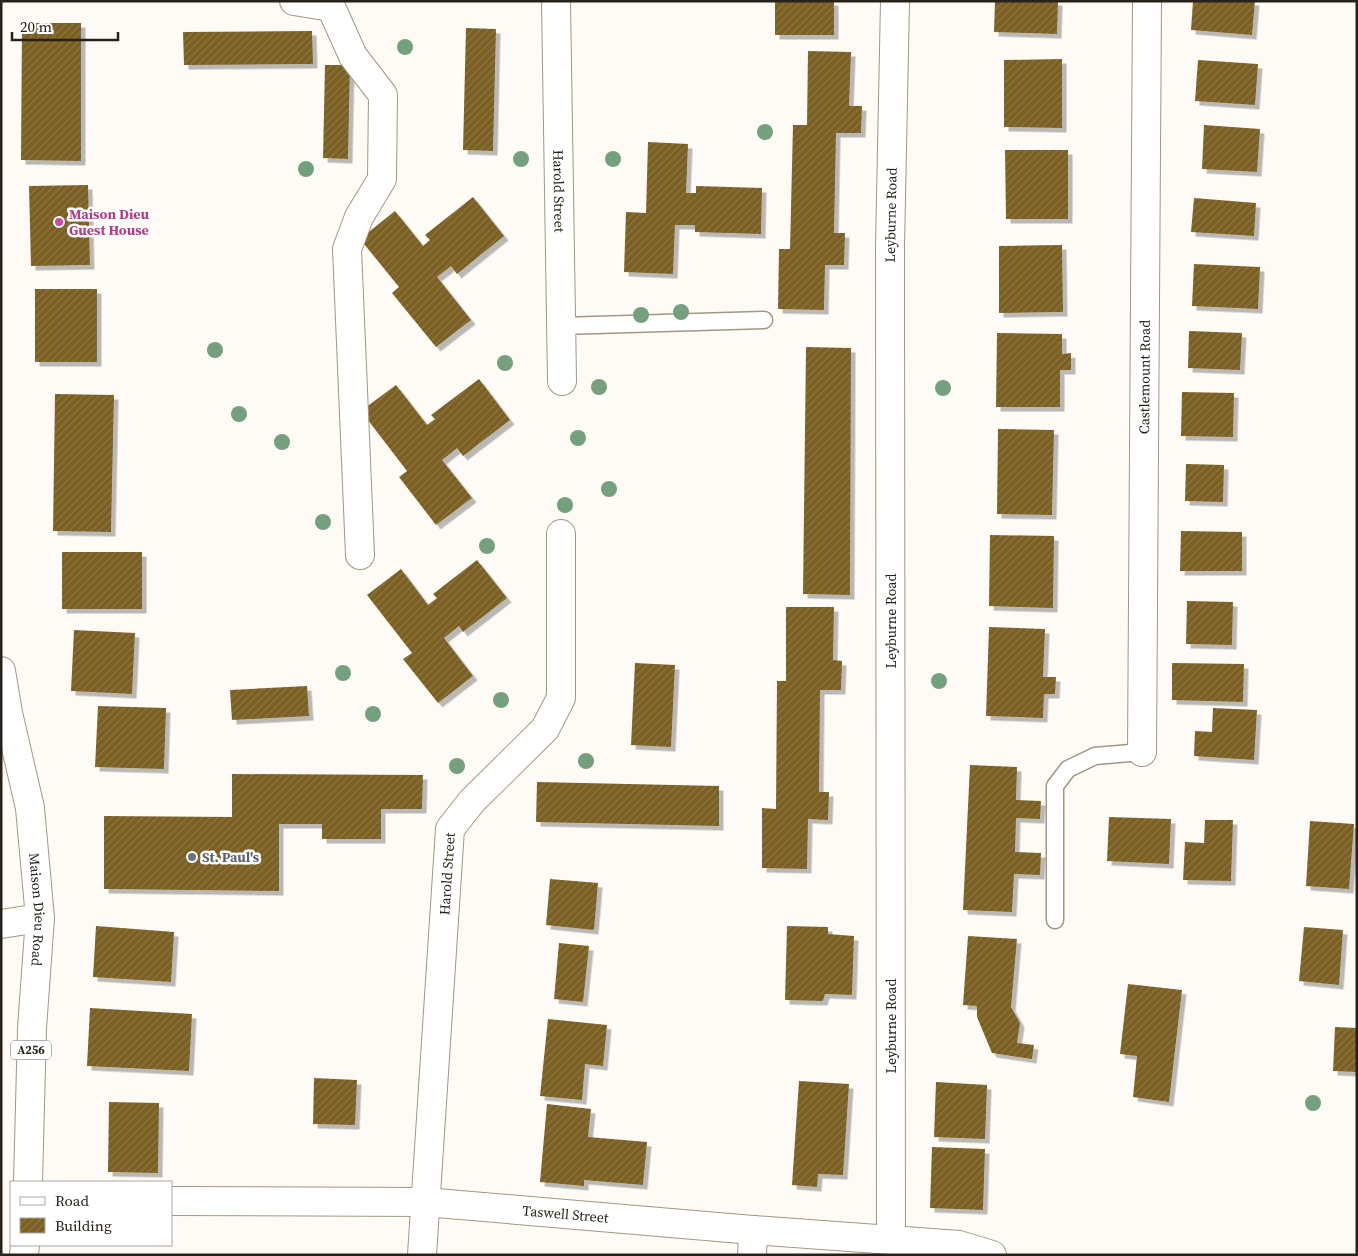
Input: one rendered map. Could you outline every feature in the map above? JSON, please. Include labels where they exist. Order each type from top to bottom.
[{"type":"street","points":[[294,1],[332,6],[353,56],[383,95],[382,179],[359,217],[347,249],[360,555]]},
{"type":"street","name":"Harold Street","points":[[556,1],[562,381]]},
{"type":"street","name":"Leyburne Road","points":[[892,1240],[890,247],[895,1]]},
{"type":"street","name":"Castlemount Road","points":[[1142,752],[1146,1]]},
{"type":"street","name":"Harold Street","points":[[422,1255],[450,829],[472,801],[546,728],[561,698],[561,534]]},
{"type":"street","name":"Maison Dieu Road","points":[[1,671],[8,713],[30,808],[40,918],[32,1028],[28,1181]]},
{"type":"street","points":[[1,924],[40,918]]},
{"type":"street","name":"Taswell Street","points":[[172,1201],[425,1202],[753,1242],[892,1240],[959,1245],[992,1255]]},
{"type":"lane","points":[[561,326],[764,320]]},
{"type":"lane","points":[[1055,920],[1055,786],[1068,769],[1096,756],[1142,752]]},
{"type":"building","points":[[775,1],[834,1],[834,35],[775,35]]},
{"type":"building","points":[[995,1],[1058,1],[1057,34],[994,32]]},
{"type":"building","points":[[1193,1],[1255,1],[1252,35],[1191,30]]},
{"type":"building","points":[[22,23],[81,23],[81,161],[21,160]]},
{"type":"building","points":[[466,28],[496,29],[493,151],[463,150]]},
{"type":"building","points":[[312,31],[313,64],[184,65],[183,32]]},
{"type":"building","points":[[808,51],[851,52],[849,106],[862,106],[861,133],[836,133],[834,233],[845,233],[844,265],[825,265],[824,310],[778,309],[779,249],[790,249],[793,125],[807,125]]},
{"type":"building","points":[[1062,59],[1062,128],[1004,127],[1004,60]]},
{"type":"building","points":[[1198,60],[1258,64],[1255,105],[1195,101]]},
{"type":"building","points":[[325,65],[350,65],[348,159],[323,158]]},
{"type":"building","points":[[1204,125],[1260,129],[1257,172],[1202,169]]},
{"type":"building","points":[[648,142],[688,144],[686,193],[696,193],[696,186],[762,188],[761,234],[695,232],[695,225],[675,225],[673,274],[624,272],[626,212],[646,213]]},
{"type":"building","points":[[1005,150],[1068,150],[1068,219],[1006,219]]},
{"type":"building","points":[[88,185],[90,265],[31,266],[29,186]]},
{"type":"building","points":[[473,197],[504,236],[457,274],[451,266],[437,277],[471,320],[436,347],[392,293],[399,287],[360,239],[395,211],[423,246],[430,240],[425,235]]},
{"type":"building","points":[[1194,198],[1256,203],[1254,236],[1191,232]]},
{"type":"building","points":[[1062,245],[1063,312],[999,313],[999,246]]},
{"type":"building","points":[[1194,264],[1260,267],[1258,309],[1192,306]]},
{"type":"building","points":[[35,289],[97,289],[97,362],[35,362]]},
{"type":"building","points":[[1189,331],[1242,333],[1240,370],[1188,368]]},
{"type":"building","points":[[997,333],[1062,334],[1062,354],[1071,353],[1071,370],[1060,370],[1060,407],[996,407]]},
{"type":"building","points":[[806,347],[851,348],[850,595],[803,594]]},
{"type":"building","points":[[479,379],[510,420],[463,456],[457,448],[442,460],[472,498],[436,525],[399,477],[407,471],[361,411],[396,385],[427,425],[435,419],[431,415]]},
{"type":"building","points":[[1182,392],[1234,393],[1233,437],[1181,436]]},
{"type":"building","points":[[55,394],[114,395],[111,532],[53,531]]},
{"type":"building","points":[[998,429],[1054,430],[1052,515],[997,514]]},
{"type":"building","points":[[1186,464],[1224,465],[1223,502],[1185,501]]},
{"type":"building","points":[[1181,531],[1242,532],[1242,571],[1180,571]]},
{"type":"building","points":[[990,535],[1054,536],[1053,608],[989,606]]},
{"type":"building","points":[[62,552],[142,552],[142,609],[62,609]]},
{"type":"building","points":[[477,560],[507,598],[463,632],[459,626],[444,638],[473,676],[438,703],[403,659],[412,653],[367,595],[401,569],[428,605],[437,598],[433,594]]},
{"type":"building","points":[[1187,601],[1233,602],[1232,645],[1186,644]]},
{"type":"building","points":[[786,607],[834,607],[833,660],[842,661],[841,690],[820,690],[819,792],[829,792],[828,820],[808,819],[807,869],[762,868],[762,808],[776,809],[777,681],[786,681]]},
{"type":"building","points":[[989,627],[1045,629],[1043,677],[1056,677],[1055,694],[1044,694],[1043,718],[986,716]]},
{"type":"building","points":[[74,630],[135,633],[132,694],[71,691]]},
{"type":"building","points":[[635,663],[675,665],[671,747],[631,745]]},
{"type":"building","points":[[1172,663],[1244,664],[1243,702],[1172,700]]},
{"type":"building","points":[[307,686],[309,716],[232,720],[230,690]]},
{"type":"building","points":[[98,706],[166,708],[164,769],[95,767]]},
{"type":"building","points":[[1213,708],[1257,710],[1254,760],[1194,756],[1195,731],[1212,732]]},
{"type":"building","points":[[970,765],[1017,767],[1016,800],[1041,801],[1040,819],[1016,818],[1015,852],[1041,853],[1040,875],[1014,874],[1012,912],[963,910]]},
{"type":"building","points":[[232,774],[423,775],[422,809],[381,809],[381,839],[322,839],[322,824],[279,824],[279,891],[104,889],[104,816],[232,817]]},
{"type":"building","points":[[537,782],[719,786],[719,826],[536,822]]},
{"type":"building","points":[[1109,817],[1171,819],[1169,864],[1107,861]]},
{"type":"building","points":[[1205,820],[1233,820],[1231,881],[1183,880],[1185,842],[1204,843]]},
{"type":"building","points":[[1310,821],[1354,824],[1349,889],[1306,886]]},
{"type":"building","points":[[550,879],[598,883],[594,930],[546,925]]},
{"type":"building","points":[[96,926],[174,932],[171,982],[93,977]]},
{"type":"building","points":[[787,926],[828,927],[828,934],[854,936],[852,995],[825,994],[823,1001],[785,1000]]},
{"type":"building","points":[[1304,927],[1343,930],[1339,985],[1299,981]]},
{"type":"building","points":[[968,936],[1017,939],[1011,1007],[1020,1023],[1017,1043],[1034,1045],[1032,1059],[992,1053],[977,1017],[977,1006],[963,1005]]},
{"type":"building","points":[[559,943],[589,946],[583,1002],[554,999]]},
{"type":"building","points":[[1128,984],[1182,990],[1169,1102],[1133,1097],[1137,1056],[1120,1054]]},
{"type":"building","points":[[90,1008],[192,1014],[189,1071],[87,1066]]},
{"type":"building","points":[[548,1019],[607,1025],[603,1066],[585,1064],[582,1100],[540,1096]]},
{"type":"building","points":[[1335,1027],[1357,1028],[1357,1072],[1333,1071]]},
{"type":"building","points":[[314,1078],[357,1080],[355,1125],[313,1124]]},
{"type":"building","points":[[799,1081],[849,1084],[843,1175],[818,1174],[817,1187],[792,1185]]},
{"type":"building","points":[[936,1082],[987,1085],[985,1139],[934,1137]]},
{"type":"building","points":[[109,1102],[159,1103],[158,1173],[108,1172]]},
{"type":"building","points":[[547,1104],[591,1109],[588,1137],[647,1142],[643,1185],[584,1180],[584,1186],[540,1182]]},
{"type":"building","points":[[932,1147],[985,1149],[983,1210],[930,1208]]},
{"type":"place","name":"Maison Dieu Guest House","points":[[59,222]]},
{"type":"place","name":"St. Paul's","points":[[192,857]]}]
